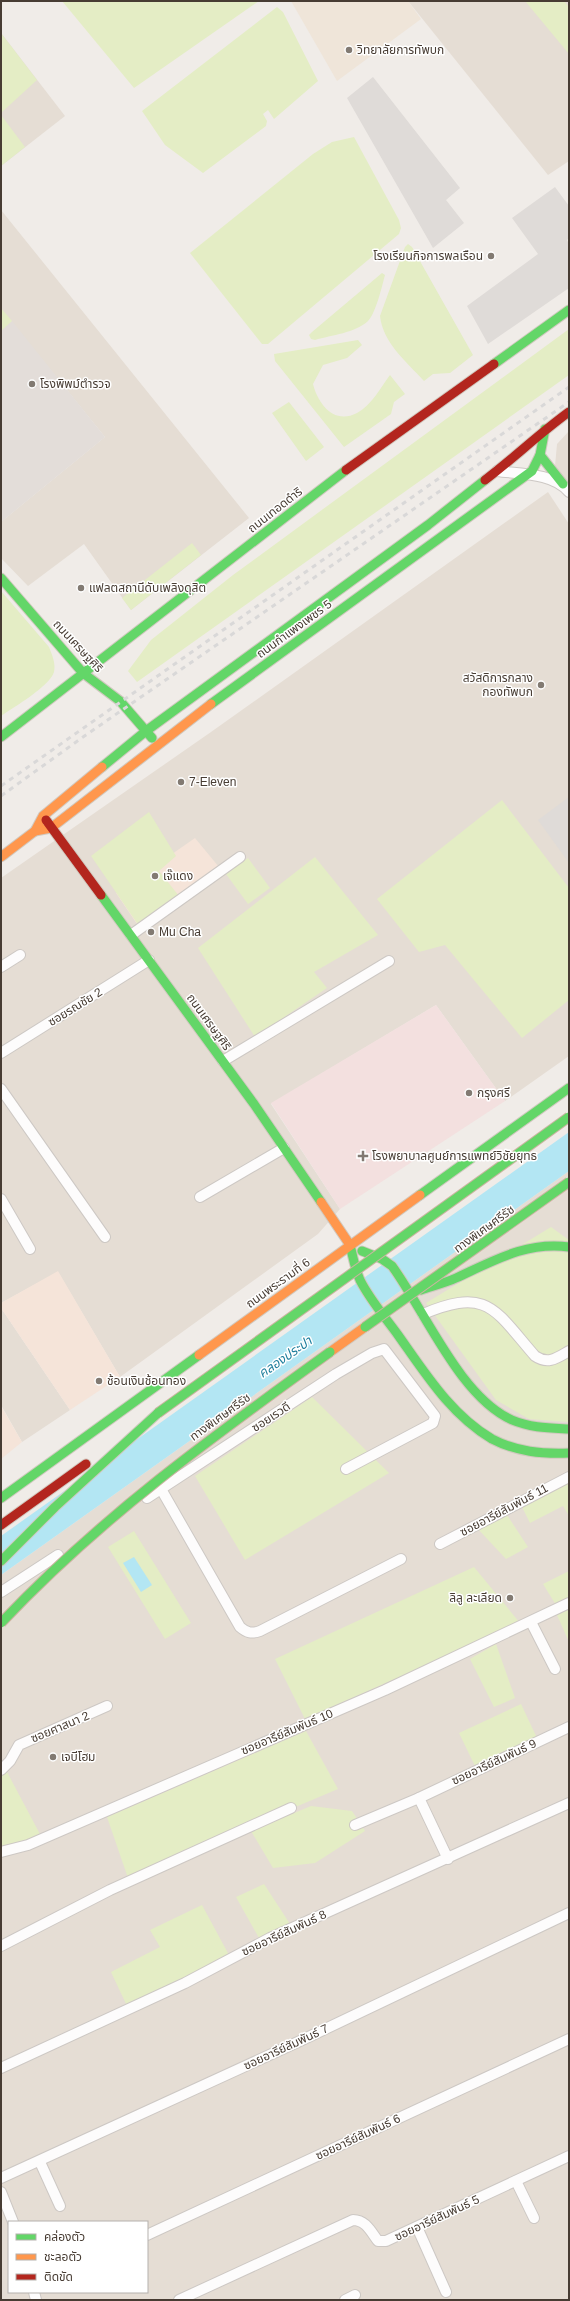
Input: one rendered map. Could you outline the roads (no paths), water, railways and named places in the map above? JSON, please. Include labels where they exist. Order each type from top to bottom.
[{"type":"main road","name":"ถนนเทอดดำริ","points":[[1,737],[350,467],[569,310]]},
{"type":"main road","name":"ถนนกำแพงเพชร 5","points":[[1,857],[35,831],[43,816],[146,731],[428,525],[526,449],[545,429],[569,412]]},
{"type":"main road","name":"ถนนกำแพงเพชร 5","points":[[35,831],[51,828],[157,745],[532,471],[540,456],[545,429]]},
{"type":"main road","points":[[540,456],[566,488]]},
{"type":"main road","name":"ถนนเศรษฐศิริ","points":[[1,578],[83,673],[120,701],[157,745]]},
{"type":"main road","name":"ถนนเศรษฐศิริ","points":[[43,816],[223,1061],[350,1245]]},
{"type":"main road","name":"ถนนพระรามที่ 6","points":[[1,1498],[569,1088]]},
{"type":"main road","points":[[1,1525],[569,1117]]},
{"type":"main road","name":"ทางพิเศษศรีรัช","points":[[1,1623],[78,1544],[180,1461],[415,1296],[569,1182]]},
{"type":"main road","points":[[350,1245],[386,1261],[415,1296],[423,1314],[472,1390],[490,1407],[534,1429],[569,1429]]},
{"type":"main road","points":[[350,1245],[360,1279],[431,1383],[450,1405],[472,1426],[491,1438],[513,1448],[537,1453],[569,1453]]},
{"type":"main road","points":[[415,1296],[454,1279],[492,1259],[541,1246],[569,1246]]},
{"type":"main road","points":[[1,1561],[55,1507],[158,1413]]},
{"type":"street","points":[[497,471],[550,479],[566,488]]},
{"type":"street","points":[[131,935],[240,856]]},
{"type":"street","points":[[1,967],[20,955]]},
{"type":"street","name":"ซอยรณชัย 2","points":[[1,1053],[149,960]]},
{"type":"street","points":[[223,1061],[389,961]]},
{"type":"street","points":[[1,1090],[105,1237]]},
{"type":"street","points":[[200,1197],[284,1148]]},
{"type":"street","points":[[1,1199],[30,1249]]},
{"type":"street","points":[[423,1314],[445,1305],[481,1303],[498,1314],[535,1356],[542,1361],[553,1360],[569,1351]]},
{"type":"street","name":"ซอยเรวดี","points":[[1,1592],[336,1374],[372,1353],[384,1349],[435,1416],[433,1423],[346,1469]]},
{"type":"street","name":"ซอยอารีย์สัมพันธ์ 11","points":[[440,1544],[569,1477]]},
{"type":"street","points":[[161,1489],[240,1627],[246,1632],[253,1634],[260,1631],[401,1559]]},
{"type":"street","name":"ซอยอารีย์สัมพันธ์ 10","points":[[1,1852],[28,1845],[385,1690],[569,1603]]},
{"type":"street","points":[[531,1622],[555,1669]]},
{"type":"street","name":"ซอยศาสนา 2","points":[[1,1770],[10,1761],[19,1744],[108,1706]]},
{"type":"street","name":"ซอยอารีย์สัมพันธ์ 9","points":[[355,1825],[419,1798],[569,1727]]},
{"type":"street","points":[[419,1798],[448,1859]]},
{"type":"street","name":"ซอยอารีย์สัมพันธ์ 8","points":[[1,2068],[185,1983],[270,1938],[448,1859],[569,1803]]},
{"type":"street","points":[[1,1946],[110,1890],[291,1808]]},
{"type":"street","name":"ซอยอารีย์สัมพันธ์ 7","points":[[1,2178],[40,2162],[300,2041],[569,1913]]},
{"type":"street","name":"ซอยอารีย์สัมพันธ์ 6","points":[[148,2235],[569,2039]]},
{"type":"street","name":"ซอยอารีย์สัมพันธ์ 5","points":[[179,2300],[353,2220],[359,2220],[365,2224],[378,2241],[382,2243],[569,2156]]},
{"type":"street","points":[[40,2162],[60,2206]]},
{"type":"street","points":[[516,2181],[534,2218]]},
{"type":"street","points":[[1,2192],[13,2221]]},
{"type":"street","points":[[417,2227],[446,2292]]},
{"type":"street","points":[[345,2300],[355,2295]]},
{"type":"water","name":"คลองประปา","points":[[569,1132],[569,1171],[1,1575],[1,1536]]},
{"type":"water","points":[[134,1557],[152,1585],[141,1592],[123,1563]]},
{"type":"railway","points":[[1,786],[569,387]]},
{"type":"railway","points":[[1,796],[83,737],[569,402]]},
{"type":"place","name":"วิทยาลัยการทัพบก","points":[[349,50]]},
{"type":"place","name":"โรงเรียนกิจการพลเรือน","points":[[491,256]]},
{"type":"place","name":"โรงพิพม์ตำรวจ","points":[[32,384]]},
{"type":"place","name":"แฟลตสถานีดับเพลิงดุสิต","points":[[81,588]]},
{"type":"place","name":"สวัสดิการกลาง กองทัพบก","points":[[541,685]]},
{"type":"place","name":"7-Eleven","points":[[181,782]]},
{"type":"place","name":"เจ๊แดง","points":[[155,876]]},
{"type":"place","name":"Mu Cha","points":[[151,932]]},
{"type":"place","name":"กรุงศรี","points":[[469,1093]]},
{"type":"place","name":"โรงพยาบาลศูนย์การแพทย์วิชัยยุทธ","points":[[363,1156]]},
{"type":"place","name":"ช้อนเงินช้อนทอง","points":[[99,1381]]},
{"type":"place","name":"ลิลู ละเลียด","points":[[510,1598]]},
{"type":"place","name":"เจบีโฮม","points":[[53,1757]]}]
